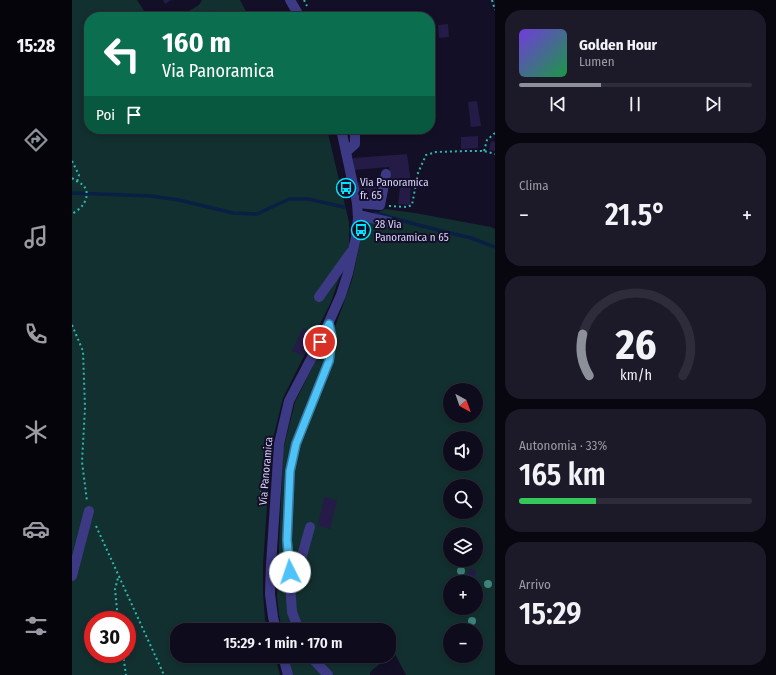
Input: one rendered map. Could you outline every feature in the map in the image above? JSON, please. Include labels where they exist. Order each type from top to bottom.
[{"type":"street","points":[[290,0],[297,12]]},
{"type":"street","name":"Via Panoramica","points":[[274,623],[270,594],[279,444],[290,401],[329,324],[344,288],[356,237],[358,215],[357,203],[342,134]]},
{"type":"street","points":[[346,152],[355,144],[355,135]]},
{"type":"street","points":[[357,203],[380,205],[386,174]]},
{"type":"street","points":[[358,215],[389,222]]},
{"type":"street","points":[[319,297],[353,248]]},
{"type":"street","name":"Via Panoramica","points":[[296,623],[292,612],[287,540],[290,471],[296,444],[329,361],[332,338],[329,324]]},
{"type":"street","points":[[72,576],[89,511]]},
{"type":"street","points":[[291,587],[297,574],[310,527]]},
{"type":"street","points":[[285,663],[288,675]]},
{"type":"street","points":[[317,663],[328,675]]},
{"type":"path","points":[[492,0],[495,10]]},
{"type":"path","points":[[484,151],[487,140],[495,133]]},
{"type":"path","points":[[380,205],[407,207],[412,205],[418,173],[426,155],[436,152],[484,151],[495,154]]},
{"type":"path","points":[[72,161],[78,175],[77,182]]},
{"type":"path","points":[[72,178],[83,185],[87,194],[86,200],[82,206],[72,214]]},
{"type":"path","points":[[72,325],[83,351],[85,408],[82,462],[89,511],[164,675]]},
{"type":"path","points":[[117,611],[115,589],[119,577]]},
{"type":"path","points":[[124,663],[126,675]]},
{"type":"green space","points":[[72,0],[137,0],[145,12],[84,12],[84,134],[328,134],[349,222],[349,246],[336,267],[342,270],[331,302],[283,398],[271,447],[263,565],[263,594],[266,623],[170,623],[170,663],[277,663],[280,675],[72,675]]},
{"type":"green space","points":[[202,0],[240,0],[246,12],[187,12],[199,5]]},
{"type":"green space","points":[[385,209],[415,213],[495,229],[495,675],[406,675],[396,656],[396,623],[281,623],[277,596],[283,450],[295,402],[324,344],[334,346],[335,327],[352,280],[359,248],[363,219]]},
{"type":"green space","points":[[290,663],[381,663],[370,672],[370,675],[293,675]]},
{"type":"building","points":[[163,0],[171,0],[165,4]]},
{"type":"building","points":[[448,24],[449,37],[439,38],[438,25]]},
{"type":"building","points":[[477,101],[481,126],[471,127],[468,102]]},
{"type":"building","points":[[478,136],[478,148],[461,149],[461,137]]},
{"type":"building","points":[[491,141],[495,142],[495,151],[489,150]]},
{"type":"building","points":[[407,154],[411,183],[410,205],[398,204],[400,187],[392,188],[389,167],[354,170],[353,158]]},
{"type":"building","points":[[369,180],[378,181],[375,200],[366,199],[367,189],[359,192],[356,183]]},
{"type":"building","points":[[303,328],[313,334],[303,356],[292,351]]},
{"type":"building","points":[[324,497],[337,500],[330,529],[318,526]]},
{"type":"building","points":[[470,569],[474,569],[476,571],[476,575],[468,575],[468,571]]},
{"type":"waterway","points":[[72,193],[151,196],[179,200],[233,213],[257,214],[289,199],[308,199],[344,207]]},
{"type":"waterway","points":[[375,213],[471,238],[495,247]]},
{"type":"place","name":"Via Panoramica fr. 65","points":[[346,188]]},
{"type":"place","name":"28 Via Panoramica n 65","points":[[361,230]]},
{"type":"route","points":[[290,572],[287,540],[290,471],[296,444],[329,361],[332,338],[329,324],[320,342]]}]
